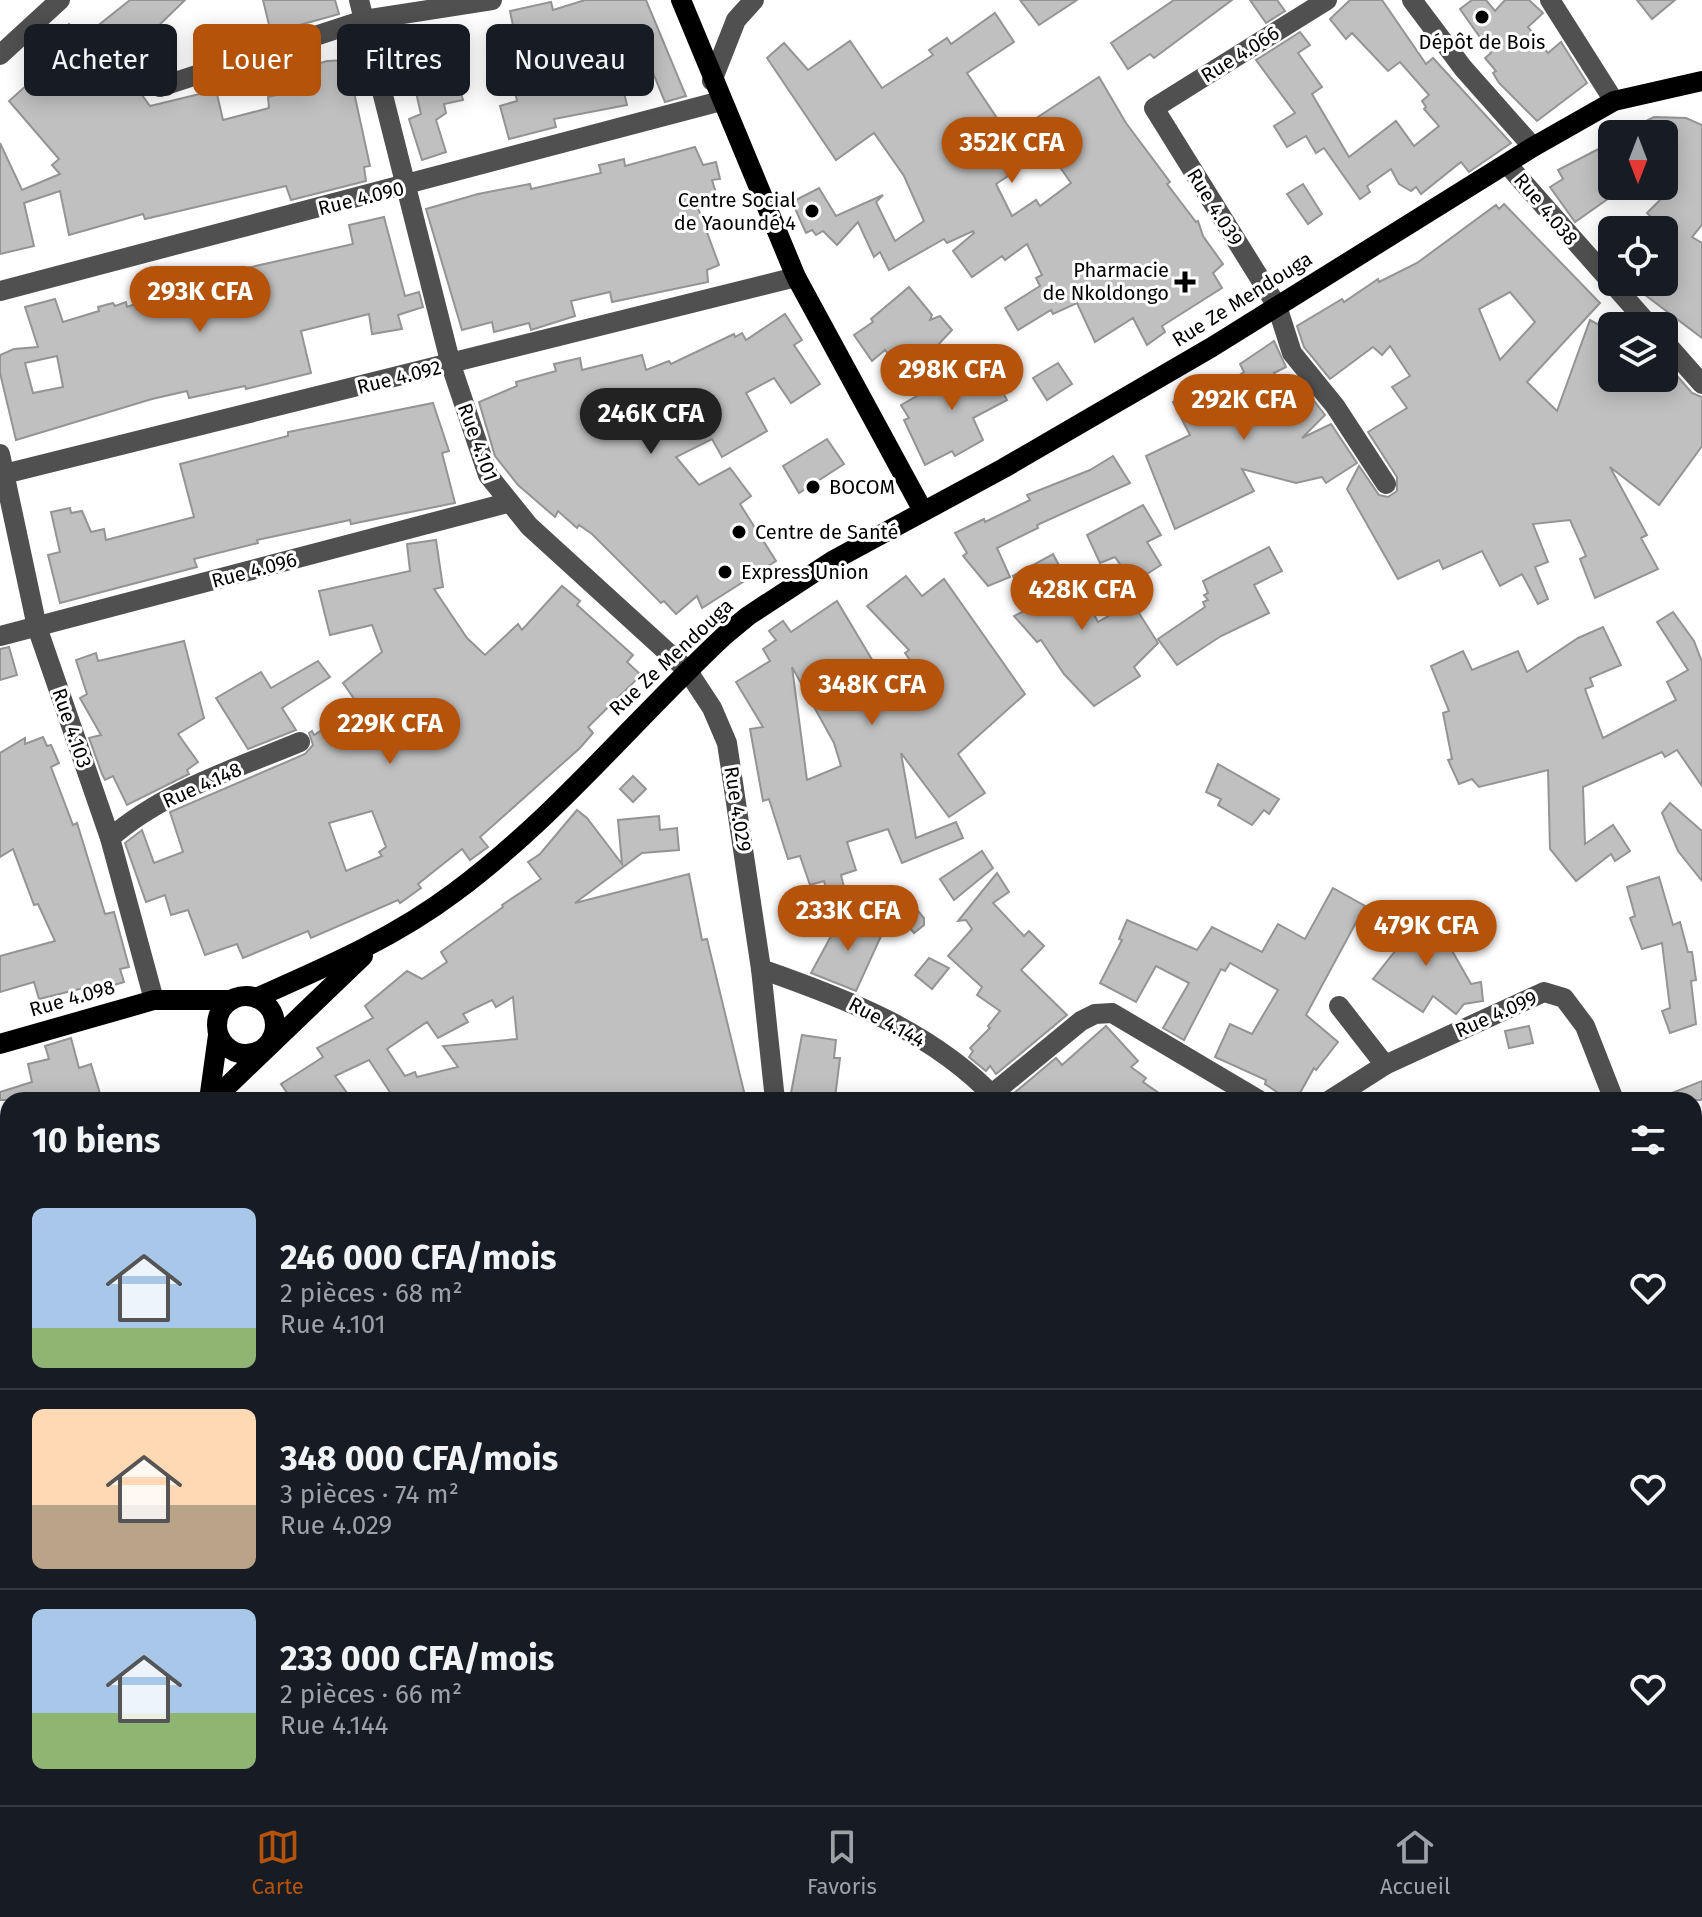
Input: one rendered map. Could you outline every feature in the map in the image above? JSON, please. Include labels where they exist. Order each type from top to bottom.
[{"type":"main road","points":[[681,0],[712,81],[796,277],[922,509]]},
{"type":"main road","name":"Rue Ze Mendouga","points":[[256,998],[374,945],[454,893],[503,854],[687,670],[748,616],[922,509],[1095,417],[1533,147],[1614,101],[1702,81]]},
{"type":"main road","name":"Rue Ze Mendouga","points":[[219,1092],[374,945]]},
{"type":"main road","points":[[155,1000],[217,1028],[230,1050],[240,1054],[250,1054],[268,1045],[273,1037],[274,1018],[271,1010],[256,998],[231,1000],[224,1005],[217,1028]]},
{"type":"main road","name":"Rue 4.098","points":[[0,1044],[155,1000],[231,1000]]},
{"type":"main road","name":"Rue Ze Mendouga","points":[[212,1092],[217,1028]]},
{"type":"street","points":[[0,55],[60,0]]},
{"type":"street","points":[[177,80],[361,10],[492,0]]},
{"type":"street","points":[[712,81],[736,20],[754,0]]},
{"type":"street","name":"Rue 4.066","points":[[1154,108],[1327,0]]},
{"type":"street","points":[[1412,0],[1463,68],[1533,147]]},
{"type":"street","points":[[1550,0],[1614,101]]},
{"type":"street","name":"Rue 4.101","points":[[361,10],[451,365],[488,475],[507,503],[687,670]]},
{"type":"street","name":"Rue 4.090","points":[[0,291],[405,187],[721,101]]},
{"type":"street","name":"Rue 4.039","points":[[1154,108],[1277,306],[1292,353],[1335,406],[1386,484]]},
{"type":"street","name":"Rue 4.038","points":[[1507,164],[1638,312]]},
{"type":"street","name":"Rue 4.092","points":[[2,467],[451,365],[796,277]]},
{"type":"street","points":[[1678,357],[1702,384]]},
{"type":"street","name":"Rue 4.103","points":[[2,467],[37,627],[110,838],[155,1000]]},
{"type":"street","name":"Rue 4.096","points":[[0,636],[507,503]]},
{"type":"street","name":"Rue 4.029","points":[[687,670],[712,708],[727,743],[761,969],[774,1092]]},
{"type":"street","name":"Rue 4.148","points":[[110,838],[129,822],[172,796],[300,742]]},
{"type":"street","name":"Rue 4.144","points":[[761,969],[852,1001],[927,1042],[988,1092]]},
{"type":"street","name":"Rue 4.099","points":[[1343,1092],[1385,1065],[1544,992],[1564,998],[1585,1026],[1611,1092]]},
{"type":"street","points":[[1339,1006],[1385,1065]]},
{"type":"street","points":[[1000,1092],[1081,1021],[1095,1014],[1112,1013],[1245,1092]]},
{"type":"building","points":[[130,0],[185,0],[160,24],[100,24]]},
{"type":"building","points":[[263,0],[335,0],[339,14],[303,24],[269,24]]},
{"type":"building","points":[[585,0],[646,0],[686,96],[665,102],[654,75],[654,24],[513,24],[510,11],[551,2],[553,10]]},
{"type":"building","points":[[1020,0],[1077,0],[1039,25]]},
{"type":"building","points":[[1174,0],[1232,0],[1154,58],[1150,54],[1128,69],[1111,43]]},
{"type":"building","points":[[1250,0],[1277,0],[1285,11],[1266,23]]},
{"type":"building","points":[[1350,0],[1382,0],[1426,64],[1433,58],[1511,143],[1469,172],[1461,162],[1421,194],[1416,187],[1411,191],[1399,184],[1391,169],[1367,186],[1370,192],[1360,199],[1324,148],[1316,153],[1306,136],[1287,147],[1274,126],[1295,113],[1256,60],[1300,32],[1310,45],[1298,53],[1322,87],[1312,94],[1349,157],[1396,121],[1414,146],[1439,126],[1424,109],[1426,107],[1422,101],[1429,95],[1400,62],[1388,71],[1352,33],[1346,39],[1330,19]]},
{"type":"building","points":[[1472,0],[1486,0],[1495,11],[1505,0],[1529,0],[1543,13],[1528,27],[1548,53],[1561,42],[1587,83],[1537,121],[1493,73],[1496,71],[1485,58],[1491,53],[1460,9]]},
{"type":"building","points":[[1637,0],[1675,0],[1652,19]]},
{"type":"building","points":[[995,13],[1014,42],[967,73],[1009,136],[1099,77],[1126,123],[1170,182],[1167,184],[1198,221],[1203,236],[1223,264],[1213,273],[1222,288],[1162,326],[1165,332],[1147,345],[1133,318],[1095,342],[1077,303],[1053,314],[1051,310],[1018,330],[1005,308],[1040,286],[1036,278],[1042,275],[1027,244],[1005,260],[1002,256],[972,277],[953,251],[973,231],[947,243],[944,239],[889,270],[880,252],[874,257],[858,222],[837,245],[823,231],[816,235],[812,230],[806,233],[792,202],[819,188],[836,216],[883,195],[876,202],[895,241],[924,221],[904,176],[874,133],[836,160],[767,58],[784,43],[808,70],[850,41],[882,88],[933,55],[929,50],[947,38],[951,44]],"holes":[[[1048,150],[1071,183],[1040,206],[1036,200],[1012,216],[996,184]]]},
{"type":"building","points":[[337,60],[337,96],[355,96],[370,166],[364,167],[366,181],[291,200],[286,186],[145,219],[143,214],[69,235],[60,191],[24,203],[34,246],[0,254],[0,143],[22,190],[60,174],[52,165],[59,159],[9,101],[24,88],[24,96],[143,96],[150,106],[193,96],[217,96],[223,120],[269,108],[268,97],[321,96],[321,63]]},
{"type":"building","points":[[417,96],[462,96],[463,100],[444,104],[446,113],[436,120],[446,152],[422,160],[409,119],[421,114]]},
{"type":"building","points":[[516,96],[625,96],[627,105],[554,119],[556,127],[509,139],[500,106],[517,101]]},
{"type":"building","points":[[1654,117],[1686,118],[1702,125],[1702,225],[1692,237],[1702,243],[1702,338],[1678,320],[1678,312],[1668,312],[1646,296],[1678,296],[1678,216],[1650,216],[1647,213],[1660,200],[1678,200],[1678,120],[1648,120]]},
{"type":"building","points":[[695,147],[703,165],[716,162],[720,179],[712,180],[718,199],[697,205],[719,265],[707,270],[708,282],[612,302],[610,292],[571,301],[575,316],[531,330],[529,323],[494,332],[492,322],[462,330],[426,209],[478,194],[530,184],[531,189],[601,173],[599,165],[624,159],[625,166]]},
{"type":"building","points":[[1598,149],[1598,200],[1606,200],[1575,222],[1550,187],[1563,179],[1558,170]]},
{"type":"building","points":[[1303,184],[1322,214],[1308,224],[1287,194]]},
{"type":"building","points":[[1504,204],[1600,303],[1527,382],[1557,411],[1590,320],[1598,324],[1598,392],[1678,392],[1678,377],[1692,393],[1702,397],[1702,446],[1659,505],[1610,467],[1647,535],[1641,538],[1658,569],[1595,598],[1580,559],[1586,556],[1570,520],[1533,524],[1548,562],[1535,567],[1548,599],[1538,604],[1522,574],[1500,586],[1482,551],[1443,569],[1439,560],[1398,579],[1347,489],[1359,466],[1379,495],[1388,497],[1397,491],[1397,477],[1368,432],[1407,408],[1392,387],[1410,376],[1390,346],[1382,355],[1373,347],[1330,379],[1304,347],[1297,326],[1342,299],[1344,302],[1378,279],[1379,282],[1417,263],[1496,205],[1499,209]],"holes":[[[1510,292],[1535,322],[1500,360],[1479,309]]]},
{"type":"building","points":[[384,217],[405,296],[419,292],[423,307],[398,315],[402,329],[372,334],[369,314],[301,331],[311,373],[246,389],[245,386],[189,398],[187,391],[16,440],[0,373],[0,355],[14,349],[38,347],[25,307],[55,299],[63,322],[99,311],[98,307],[113,303],[115,306],[126,302],[127,307],[186,286],[185,282],[353,244],[349,225]],"holes":[[[57,356],[63,387],[33,393],[25,363]]]},
{"type":"building","points":[[909,287],[932,315],[930,320],[940,316],[952,330],[936,347],[938,350],[904,375],[885,350],[872,361],[854,335],[873,322],[871,319]]},
{"type":"building","points":[[785,314],[802,340],[794,345],[820,384],[791,403],[774,378],[746,393],[767,431],[722,457],[712,439],[676,457],[699,485],[730,468],[751,496],[740,504],[776,561],[702,608],[697,596],[676,614],[664,601],[661,603],[592,534],[579,525],[577,528],[558,511],[555,517],[518,485],[495,456],[479,402],[517,386],[516,382],[556,371],[554,364],[580,358],[582,370],[642,355],[646,370],[669,361],[671,364],[734,334],[735,337],[742,333],[746,340]]},
{"type":"building","points":[[1274,341],[1286,367],[1274,373],[1295,408],[1311,397],[1325,415],[1302,438],[1331,424],[1357,463],[1326,483],[1322,477],[1296,483],[1242,469],[1254,491],[1175,529],[1146,456],[1190,435],[1173,402],[1194,392],[1200,401],[1244,372],[1240,364]]},
{"type":"building","points":[[984,358],[1007,400],[973,418],[983,440],[955,456],[952,451],[925,465],[904,420],[909,418],[901,405]]},
{"type":"building","points":[[1058,363],[1072,384],[1047,400],[1033,378]]},
{"type":"building","points":[[433,403],[449,451],[442,453],[455,503],[351,524],[350,520],[257,540],[258,543],[194,559],[197,567],[60,603],[48,555],[60,552],[51,512],[70,508],[71,513],[82,511],[91,532],[104,529],[106,540],[194,517],[180,464],[288,436],[288,432]]},
{"type":"building","points":[[827,439],[844,464],[799,493],[783,466]]},
{"type":"building","points":[[1113,456],[1130,483],[1037,525],[1038,528],[997,548],[1010,577],[988,586],[963,556],[967,553],[955,533],[984,519],[985,522],[1030,500],[1027,495],[1090,470]]},
{"type":"building","points":[[1143,505],[1161,535],[1147,542],[1161,565],[1133,583],[1115,557],[1100,563],[1087,535]]},
{"type":"building","points":[[436,540],[443,587],[434,589],[467,638],[485,655],[518,624],[522,630],[562,586],[580,601],[577,605],[633,655],[627,662],[641,675],[588,727],[593,733],[580,748],[480,837],[488,847],[470,860],[462,849],[418,884],[421,888],[400,903],[398,900],[311,938],[308,931],[243,958],[237,944],[205,955],[188,910],[171,915],[165,895],[146,902],[125,843],[142,830],[154,863],[183,852],[170,812],[305,754],[313,745],[309,733],[312,731],[314,735],[359,706],[343,683],[382,652],[372,625],[330,635],[319,591],[410,571],[407,544]],"holes":[[[372,811],[386,847],[379,852],[382,856],[346,871],[329,823]]]},
{"type":"building","points":[[1269,547],[1282,571],[1254,585],[1269,613],[1221,636],[1177,665],[1158,639],[1205,607],[1203,602],[1208,600],[1204,595],[1208,593],[1203,581]]},
{"type":"building","points":[[1053,554],[1070,586],[1077,582],[1098,622],[1132,602],[1158,643],[1134,667],[1140,676],[1094,706],[1064,674],[1041,640],[1037,642],[1014,616],[1030,608],[1013,576]]},
{"type":"building","points":[[906,576],[922,596],[944,579],[1025,694],[958,754],[985,793],[949,817],[901,753],[916,838],[956,822],[963,838],[902,863],[888,829],[847,842],[856,870],[841,875],[846,895],[829,900],[824,881],[810,885],[800,856],[788,859],[769,799],[763,801],[750,729],[763,727],[736,682],[770,661],[763,649],[776,640],[769,631],[783,621],[791,632],[837,601],[886,683],[912,663],[905,653],[909,650],[867,606]],"holes":[[[792,667],[834,743],[841,766],[807,780]]]},
{"type":"building","points":[[1673,612],[1694,641],[1702,662],[1702,786],[1677,750],[1665,757],[1662,752],[1583,787],[1585,844],[1613,825],[1630,851],[1615,861],[1611,854],[1576,881],[1550,849],[1548,770],[1479,787],[1472,779],[1459,784],[1448,760],[1452,759],[1443,713],[1449,711],[1431,666],[1463,651],[1472,670],[1518,651],[1527,672],[1578,638],[1603,627],[1621,665],[1590,678],[1593,686],[1585,689],[1603,738],[1676,700],[1667,682],[1688,670],[1657,622]]},
{"type":"building","points":[[184,641],[204,718],[178,734],[198,762],[187,770],[189,774],[127,805],[113,776],[105,780],[89,738],[101,735],[80,698],[87,694],[76,660],[96,653],[98,661]]},
{"type":"building","points":[[9,647],[17,675],[0,680],[0,649]]},
{"type":"building","points":[[318,661],[330,677],[282,708],[296,730],[248,749],[216,698],[261,672],[271,688]]},
{"type":"building","points":[[43,737],[47,746],[51,745],[59,763],[51,767],[73,825],[77,823],[105,914],[114,912],[129,967],[120,969],[124,982],[101,989],[100,984],[39,999],[34,982],[0,992],[0,956],[55,941],[38,904],[34,905],[13,849],[0,857],[0,753],[25,738],[25,744]]},
{"type":"building","points":[[1218,764],[1279,799],[1269,814],[1264,810],[1252,825],[1218,805],[1221,799],[1206,792]]},
{"type":"building","points":[[633,776],[646,789],[633,802],[620,789]]},
{"type":"building","points":[[1670,803],[1702,831],[1702,881],[1678,851],[1662,813]]},
{"type":"building","points":[[577,810],[587,818],[622,864],[618,820],[659,816],[660,830],[677,828],[679,850],[642,853],[575,903],[689,874],[702,940],[707,939],[744,1092],[390,1092],[369,1060],[335,1076],[346,1092],[286,1092],[281,1084],[323,1057],[317,1048],[373,1018],[365,1006],[407,971],[422,979],[447,962],[441,952],[541,879],[528,862],[540,854]],"holes":[[[513,997],[517,1039],[443,1046],[458,1067],[417,1077],[415,1072],[405,1076],[387,1049],[427,1022],[438,1038],[468,1022],[463,1014],[492,1000],[496,1007]]]},
{"type":"building","points":[[982,851],[993,868],[954,900],[940,879]]},
{"type":"building","points":[[997,873],[1009,892],[993,903],[1024,936],[1029,931],[1044,946],[1021,970],[1067,1015],[996,1074],[990,1066],[986,1071],[969,1057],[973,1051],[970,1048],[990,1028],[988,1026],[1000,1011],[977,995],[982,987],[948,956],[972,929],[966,920],[958,921]]},
{"type":"building","points":[[1659,877],[1673,925],[1680,922],[1688,952],[1692,952],[1696,980],[1691,981],[1696,1024],[1670,1033],[1662,1011],[1670,1008],[1662,943],[1642,949],[1630,918],[1635,916],[1627,887]]},
{"type":"building","points":[[1333,888],[1365,906],[1306,1015],[1338,1042],[1316,1070],[1314,1068],[1300,1092],[1277,1092],[1265,1084],[1266,1080],[1215,1057],[1230,1024],[1252,1034],[1278,990],[1230,963],[1225,971],[1221,969],[1184,1040],[1163,1028],[1189,983],[1156,966],[1136,1002],[1100,983],[1122,940],[1119,939],[1127,920],[1197,950],[1212,927],[1262,952],[1278,924],[1305,939]]},
{"type":"building","points":[[902,892],[924,918],[924,925],[914,933],[892,906],[892,900]]},
{"type":"building","points":[[1410,908],[1443,935],[1471,984],[1481,982],[1483,1001],[1464,1004],[1456,1014],[1433,996],[1423,1012],[1373,979],[1399,946],[1388,933]]},
{"type":"building","points":[[843,914],[882,934],[856,991],[811,973]]},
{"type":"building","points":[[929,958],[949,968],[932,989],[915,975]]},
{"type":"building","points":[[1106,1026],[1138,1061],[1131,1067],[1146,1078],[1143,1082],[1157,1092],[1015,1092],[1056,1058],[1062,1065]]},
{"type":"building","points":[[1529,1026],[1533,1043],[1509,1048],[1505,1031]]},
{"type":"building","points":[[802,1035],[836,1040],[834,1058],[840,1058],[836,1092],[791,1092]]},
{"type":"building","points":[[71,1038],[79,1068],[91,1064],[100,1092],[0,1092],[32,1082],[28,1064],[49,1059],[45,1046]]},
{"type":"building","points":[[1702,1081],[1702,1092],[1674,1092]]},
{"type":"place","name":"Dépôt de Bois","points":[[1482,17]]},
{"type":"place","name":"Centre Social de Yaoundé 4","points":[[812,211]]},
{"type":"place","name":"Pharmacie de Nkoldongo","points":[[1185,282]]},
{"type":"place","name":"BOCOM","points":[[813,487]]},
{"type":"place","name":"Centre de Santé","points":[[739,532]]},
{"type":"place","name":"Express Union","points":[[725,572]]}]
